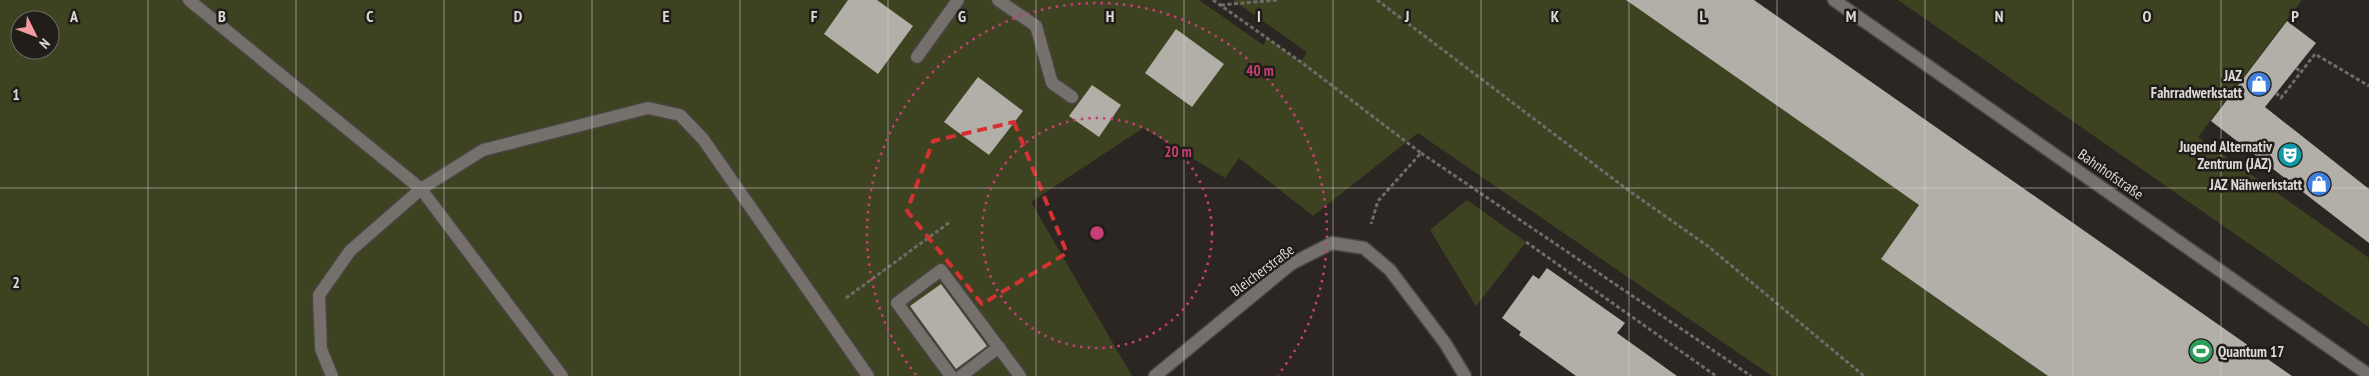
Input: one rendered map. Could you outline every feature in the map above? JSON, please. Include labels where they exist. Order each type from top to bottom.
[{"type":"street","points":[[189,0],[421,189],[562,376]]},
{"type":"street","points":[[917,57],[958,0]]},
{"type":"street","points":[[998,0],[1036,26],[1052,83],[1072,97]]},
{"type":"street","name":"Bahnhofstraße","points":[[1834,0],[2369,375]]},
{"type":"street","points":[[332,376],[321,349],[319,295],[350,250],[421,189],[484,150],[648,108],[680,115],[703,139],[868,376]]},
{"type":"street","name":"Bleicherstraße","points":[[1156,376],[1291,264],[1332,243],[1364,248]]},
{"type":"street","points":[[1364,248],[1390,270],[1445,343],[1465,376]]},
{"type":"street","points":[[952,376],[897,303],[940,270],[1020,376]]},
{"type":"street","points":[[961,376],[999,347]]},
{"type":"path","points":[[1213,0],[1301,62],[1421,153],[1752,376]]},
{"type":"path","points":[[1220,5],[1277,0]]},
{"type":"path","points":[[1378,0],[1628,190],[1709,247],[1864,376]]},
{"type":"path","points":[[2276,94],[2281,98],[2315,54],[2369,86]]},
{"type":"path","points":[[2296,68],[2301,72]]},
{"type":"path","points":[[1364,248],[1378,201],[1421,153]]},
{"type":"path","points":[[825,314],[950,222]]},
{"type":"path","points":[[1526,242],[1716,376]]},
{"type":"highlighted area","points":[[1014,122],[1067,253],[982,304],[907,211],[933,141]]},
{"type":"green space","points":[[0,0],[1199,0],[1263,45],[1267,38],[1301,62],[1307,52],[1233,0],[1626,0],[1919,205],[1881,259],[2048,376],[1772,376],[1418,133],[1313,216],[1239,158],[1225,178],[1143,128],[1031,202],[1132,376],[0,376]]},
{"type":"green space","points":[[1898,0],[2302,0],[2198,137],[2369,258],[2369,327]]},
{"type":"green space","points":[[1467,200],[1526,242],[1476,306],[1430,230]]},
{"type":"building","points":[[848,0],[877,0],[913,26],[878,74],[824,34]]},
{"type":"building","points":[[1626,0],[1754,0],[2292,376],[2048,376],[1881,259],[1919,205]]},
{"type":"building","name":"Jugend Alternativ Zentrum (JAZ)","points":[[2287,21],[2316,43],[2265,107],[2369,189],[2369,243],[2211,121]]},
{"type":"building","points":[[1176,29],[1224,64],[1192,107],[1145,73]]},
{"type":"building","points":[[978,77],[1023,111],[989,155],[944,122]]},
{"type":"building","points":[[1092,85],[1121,105],[1099,137],[1069,116]]},
{"type":"building","points":[[1547,268],[1625,323],[1617,333],[1677,376],[1576,376],[1519,335],[1521,332],[1502,318],[1533,275],[1539,279]]},
{"type":"building","points":[[941,284],[987,346],[956,369],[910,306]]},
{"type":"place","name":"JAZ Fahrradwerkstatt","points":[[2259,84]]},
{"type":"place","name":"Jugend Alternativ Zentrum (JAZ)","points":[[2290,155]]},
{"type":"place","name":"JAZ Nähwerkstatt","points":[[2319,184]]},
{"type":"place","name":"Quantum 17","points":[[2201,351]]}]
